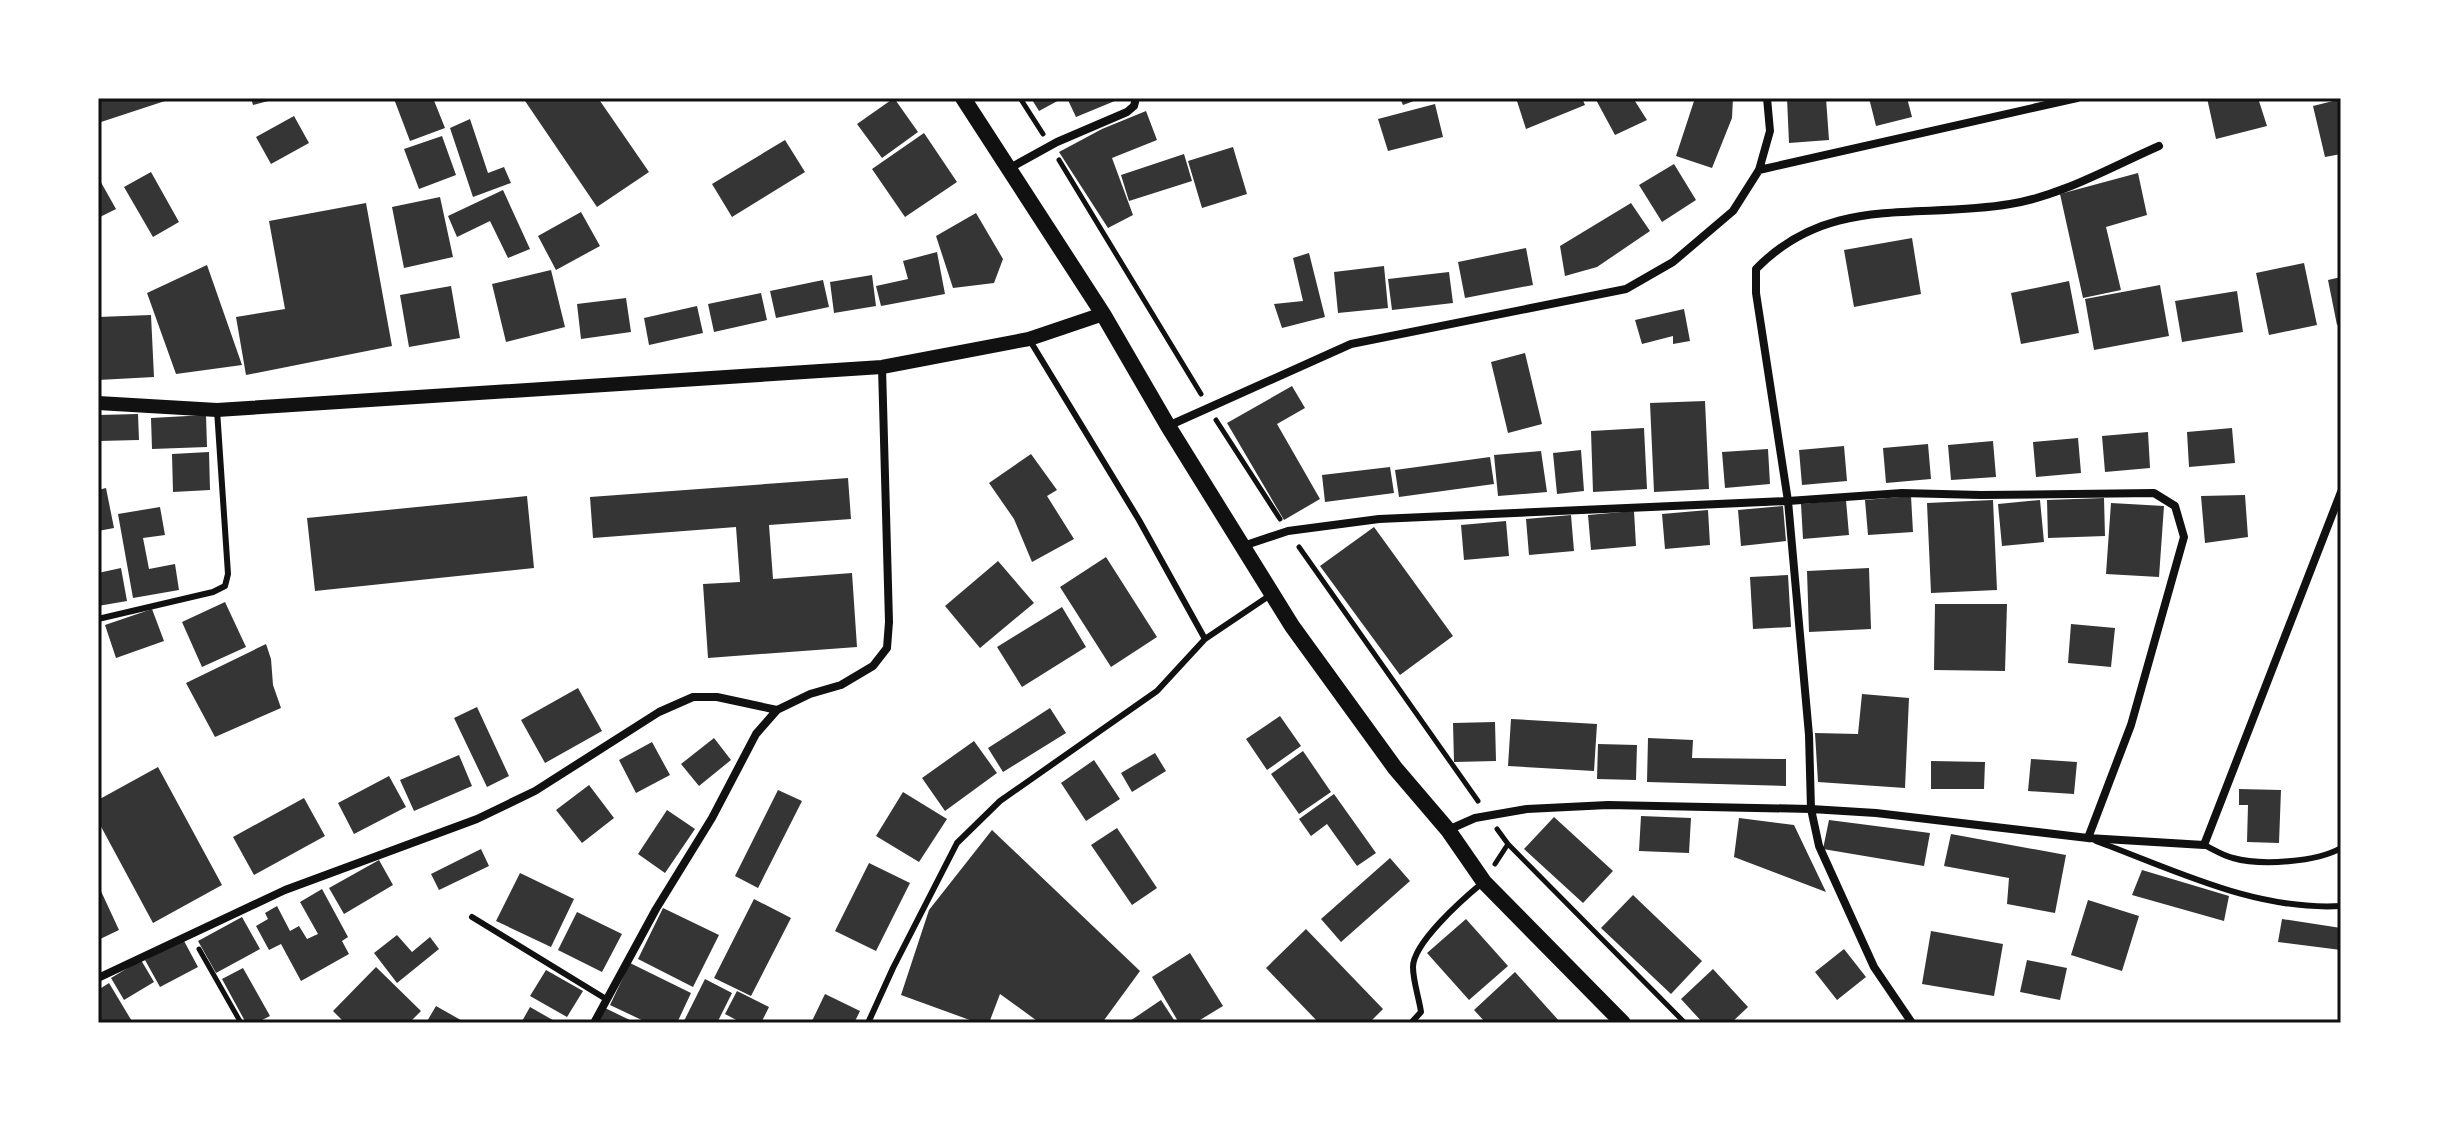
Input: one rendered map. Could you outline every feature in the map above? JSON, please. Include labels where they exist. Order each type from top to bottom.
[{"type":"main road","points":[[963,98],[1103,314],[1168,426],[1292,626],[1395,768],[1448,830],[1484,882],[1623,1023]]},
{"type":"street","points":[[1008,169],[1050,146],[1127,112],[1134,106],[1136,98]]},
{"type":"street","points":[[1168,426],[1351,344],[1626,289],[1673,262],[1733,211],[1759,170],[1770,131],[1767,98]]},
{"type":"street","points":[[1759,170],[2077,98]]},
{"type":"street","points":[[1912,1023],[1874,967],[1819,846],[1811,809],[1809,735],[1788,501],[1756,293],[1756,269],[1776,248],[1823,223],[1864,213],[1964,209],[2039,198],[2159,146]]},
{"type":"street","points":[[98,403],[217,410],[882,367],[1029,339],[1103,314]]},
{"type":"street","points":[[594,1023],[656,909],[712,818],[756,734],[777,710],[852,679],[873,666],[887,648],[889,622],[882,367]]},
{"type":"street","points":[[1448,830],[1488,815],[1527,809],[1608,805],[1811,809],[1876,813],[2088,838],[2204,845],[2341,492]]},
{"type":"street","points":[[1243,546],[1288,531],[1379,519],[1902,493],[2154,493],[2175,506],[2184,537],[2131,725],[2088,838]]},
{"type":"street","points":[[98,978],[285,890],[477,819],[535,791],[659,712],[693,697],[717,697],[777,710]]},
{"type":"lane","points":[[1029,339],[1139,520],[1205,639]]},
{"type":"lane","points":[[98,619],[213,592],[225,586],[228,574],[217,410]]},
{"type":"lane","points":[[868,1023],[957,843],[1000,801],[1157,691],[1205,639],[1272,594]]},
{"type":"lane","points":[[2088,838],[2257,900],[2313,908],[2341,906]]},
{"type":"lane","points":[[2204,845],[2232,858],[2261,862],[2295,860],[2332,853],[2341,848]]},
{"type":"lane","points":[[1411,1023],[1421,1012],[1413,968],[1416,953],[1460,901],[1484,882]]},
{"type":"lane","points":[[472,917],[606,999]]},
{"type":"path","points":[[1020,98],[1242,464],[1508,844],[1685,1023]]},
{"type":"path","points":[[190,934],[241,1023]]},
{"type":"building","points":[[98,98],[171,98],[171,99],[98,123]]},
{"type":"building","points":[[251,98],[276,98],[276,99],[253,105]]},
{"type":"building","points":[[433,98],[445,128],[410,141],[394,99]]},
{"type":"building","points":[[523,98],[598,98],[649,172],[597,207]]},
{"type":"building","points":[[894,98],[918,132],[882,158],[857,124]]},
{"type":"building","points":[[1031,98],[1063,98],[1039,111]]},
{"type":"building","points":[[1067,98],[1122,98],[1076,117]]},
{"type":"building","points":[[1400,98],[1422,98],[1403,105]]},
{"type":"building","points":[[1516,98],[1582,98],[1585,105],[1526,129]]},
{"type":"building","points":[[1595,98],[1633,98],[1647,120],[1615,135]]},
{"type":"building","points":[[1695,98],[1733,98],[1732,118],[1712,168],[1676,156]]},
{"type":"building","points":[[1787,98],[1826,98],[1829,140],[1789,143]]},
{"type":"building","points":[[1869,98],[1907,98],[1912,117],[1876,126]]},
{"type":"building","points":[[2207,98],[2258,98],[2267,126],[2216,139]]},
{"type":"building","points":[[2341,98],[2341,154],[2325,157],[2313,106]]},
{"type":"building","points":[[1435,104],[1443,137],[1388,151],[1378,119]]},
{"type":"building","points":[[1146,111],[1157,140],[1112,158],[1133,215],[1108,228],[1059,152],[1102,129]]},
{"type":"building","points":[[294,116],[309,143],[271,164],[256,137]]},
{"type":"building","points":[[470,119],[488,173],[504,167],[511,183],[473,197],[450,128]]},
{"type":"building","points":[[924,133],[957,182],[905,217],[872,169]]},
{"type":"building","points":[[442,136],[456,175],[419,189],[404,149]]},
{"type":"building","points":[[785,140],[805,172],[732,217],[712,184]]},
{"type":"building","points":[[1233,147],[1247,194],[1202,208],[1188,161]]},
{"type":"building","points":[[1184,154],[1192,181],[1129,201],[1121,175]]},
{"type":"building","points":[[1674,164],[1696,200],[1662,222],[1639,185]]},
{"type":"building","points":[[151,172],[179,222],[153,237],[124,187]]},
{"type":"building","points":[[2138,173],[2147,215],[2106,227],[2121,290],[2083,298],[2060,194]]},
{"type":"building","points":[[98,177],[116,209],[98,218]]},
{"type":"building","points":[[503,190],[530,249],[508,258],[490,221],[457,237],[448,216]]},
{"type":"building","points":[[440,197],[453,257],[404,268],[392,207]]},
{"type":"building","points":[[366,203],[392,346],[246,375],[236,317],[285,309],[269,221]]},
{"type":"building","points":[[1631,203],[1650,231],[1597,267],[1565,276],[1560,246]]},
{"type":"building","points":[[581,212],[600,246],[556,270],[538,236]]},
{"type":"building","points":[[976,213],[1003,259],[994,283],[953,288],[936,236]]},
{"type":"building","points":[[1912,238],[1921,294],[1854,307],[1844,250]]},
{"type":"building","points":[[1526,248],[1533,285],[1465,298],[1458,262]]},
{"type":"building","points":[[937,252],[945,294],[881,306],[876,286],[908,279],[903,261]]},
{"type":"building","points":[[1309,253],[1325,317],[1282,328],[1274,304],[1303,301],[1293,258]]},
{"type":"building","points":[[2304,263],[2317,325],[2269,335],[2256,273]]},
{"type":"building","points":[[207,265],[242,365],[176,374],[147,293]]},
{"type":"building","points":[[1384,266],[1388,308],[1338,313],[1334,272]]},
{"type":"building","points":[[551,270],[565,327],[506,342],[492,284]]},
{"type":"building","points":[[1449,272],[1453,303],[1392,310],[1388,279]]},
{"type":"building","points":[[872,275],[876,306],[834,313],[830,282]]},
{"type":"building","points":[[2341,277],[2341,324],[2337,325],[2328,280]]},
{"type":"building","points":[[823,280],[829,307],[776,318],[770,291]]},
{"type":"building","points":[[2069,281],[2079,333],[2021,344],[2011,293]]},
{"type":"building","points":[[2160,285],[2169,336],[2094,350],[2085,299]]},
{"type":"building","points":[[451,286],[460,338],[409,347],[400,295]]},
{"type":"building","points":[[2237,291],[2243,332],[2182,342],[2175,301]]},
{"type":"building","points":[[761,293],[767,320],[714,332],[708,304]]},
{"type":"building","points":[[626,298],[631,332],[581,339],[577,304]]},
{"type":"building","points":[[697,306],[703,333],[649,345],[644,318]]},
{"type":"building","points":[[1684,309],[1690,341],[1673,344],[1673,336],[1642,344],[1635,320]]},
{"type":"building","points":[[151,315],[154,377],[98,380],[98,317]]},
{"type":"building","points":[[1525,353],[1542,424],[1508,433],[1491,362]]},
{"type":"building","points":[[1292,386],[1305,408],[1277,424],[1320,499],[1284,520],[1227,423]]},
{"type":"building","points":[[1705,401],[1709,489],[1654,492],[1650,403]]},
{"type":"building","points":[[138,414],[139,440],[99,441],[99,415]]},
{"type":"building","points":[[206,415],[207,447],[152,449],[151,418]]},
{"type":"building","points":[[1644,428],[1647,489],[1593,492],[1591,431]]},
{"type":"building","points":[[2232,428],[2235,463],[2189,467],[2187,432]]},
{"type":"building","points":[[2148,432],[2150,468],[2105,472],[2102,436]]},
{"type":"building","points":[[2078,438],[2081,473],[2036,477],[2033,442]]},
{"type":"building","points":[[1993,441],[1996,477],[1951,480],[1948,445]]},
{"type":"building","points":[[1928,444],[1931,479],[1886,483],[1883,448]]},
{"type":"building","points":[[1844,446],[1847,481],[1802,485],[1799,450]]},
{"type":"building","points":[[1768,449],[1770,484],[1725,488],[1722,452]]},
{"type":"building","points":[[1581,450],[1584,491],[1557,494],[1553,453]]},
{"type":"building","points":[[1541,451],[1547,492],[1498,496],[1494,455]]},
{"type":"building","points":[[209,452],[210,490],[173,492],[172,454]]},
{"type":"building","points":[[1031,454],[1057,490],[1047,496],[1074,539],[1032,562],[1014,519],[989,483]]},
{"type":"building","points":[[1490,457],[1494,484],[1399,497],[1395,470]]},
{"type":"building","points":[[1390,467],[1394,493],[1325,502],[1322,475]]},
{"type":"building","points":[[848,478],[851,519],[769,525],[773,579],[852,573],[857,647],[708,658],[703,584],[740,582],[736,527],[593,538],[590,497]]},
{"type":"building","points":[[106,488],[114,528],[98,531],[98,490]]},
{"type":"building","points":[[2245,495],[2248,537],[2205,543],[2201,496]]},
{"type":"building","points":[[527,496],[534,568],[315,591],[307,518]]},
{"type":"building","points":[[1911,496],[1913,532],[1868,535],[1865,500]]},
{"type":"building","points":[[2104,498],[2105,536],[2048,538],[2047,500]]},
{"type":"building","points":[[1846,500],[1849,535],[1803,539],[1801,504]]},
{"type":"building","points":[[1993,500],[1997,590],[1931,593],[1927,503]]},
{"type":"building","points":[[2040,500],[2044,542],[2002,546],[1998,504]]},
{"type":"building","points":[[2111,503],[2164,506],[2159,577],[2106,574]]},
{"type":"building","points":[[1783,506],[1786,541],[1741,546],[1738,510]]},
{"type":"building","points":[[160,507],[165,535],[143,538],[149,569],[175,564],[179,590],[133,598],[118,514]]},
{"type":"building","points":[[1708,510],[1710,545],[1665,549],[1662,514]]},
{"type":"building","points":[[1634,511],[1636,546],[1591,550],[1588,515]]},
{"type":"building","points":[[1571,515],[1574,551],[1529,555],[1526,519]]},
{"type":"building","points":[[1506,521],[1509,556],[1464,560],[1461,525]]},
{"type":"building","points":[[1374,527],[1453,636],[1400,675],[1320,566]]},
{"type":"building","points":[[1106,557],[1157,637],[1111,667],[1060,587]]},
{"type":"building","points":[[998,561],[1034,603],[980,648],[945,606]]},
{"type":"building","points":[[121,568],[127,601],[98,606],[98,573]]},
{"type":"building","points":[[1869,568],[1871,629],[1809,632],[1807,571]]},
{"type":"building","points":[[1788,575],[1791,627],[1753,629],[1750,577]]},
{"type":"building","points":[[225,602],[246,647],[202,667],[182,622]]},
{"type":"building","points":[[1935,604],[2007,604],[2005,671],[1934,670]]},
{"type":"building","points":[[1062,607],[1086,647],[1022,687],[997,647]]},
{"type":"building","points":[[152,609],[164,641],[116,658],[105,625]]},
{"type":"building","points":[[2071,624],[2115,628],[2111,667],[2068,663]]},
{"type":"building","points":[[266,644],[271,659],[273,685],[281,708],[215,737],[186,683]]},
{"type":"building","points":[[578,688],[602,731],[545,763],[521,720]]},
{"type":"building","points":[[1862,694],[1909,698],[1905,788],[1818,782],[1815,733],[1858,734]]},
{"type":"building","points":[[477,707],[509,776],[487,787],[454,718]]},
{"type":"building","points":[[1050,708],[1066,733],[1003,772],[988,748]]},
{"type":"building","points":[[1280,716],[1301,746],[1267,770],[1246,739]]},
{"type":"building","points":[[1511,719],[1597,724],[1594,771],[1508,766]]},
{"type":"building","points":[[1495,722],[1496,761],[1454,762],[1453,723]]},
{"type":"building","points":[[714,738],[731,760],[699,786],[681,764]]},
{"type":"building","points":[[1648,738],[1693,740],[1692,758],[1786,759],[1786,786],[1647,782]]},
{"type":"building","points":[[974,741],[997,773],[945,811],[922,778]]},
{"type":"building","points":[[652,742],[670,775],[636,793],[619,760]]},
{"type":"building","points":[[1598,744],[1637,745],[1636,780],[1597,779]]},
{"type":"building","points":[[1303,751],[1331,792],[1299,814],[1271,774]]},
{"type":"building","points":[[1155,753],[1166,771],[1132,792],[1121,773]]},
{"type":"building","points":[[459,755],[472,786],[414,811],[400,780]]},
{"type":"building","points":[[2031,759],[2077,762],[2074,794],[2028,791]]},
{"type":"building","points":[[1094,760],[1120,799],[1086,821],[1061,783]]},
{"type":"building","points":[[1931,761],[1985,762],[1984,789],[1931,789]]},
{"type":"building","points":[[158,767],[222,885],[153,923],[98,821],[98,800]]},
{"type":"building","points":[[389,776],[406,807],[354,834],[338,803]]},
{"type":"building","points":[[589,785],[614,818],[582,843],[556,810]]},
{"type":"building","points":[[2239,789],[2281,790],[2279,843],[2247,842],[2248,805],[2239,805]]},
{"type":"building","points":[[778,790],[802,801],[758,888],[735,876]]},
{"type":"building","points":[[903,792],[947,819],[919,862],[876,836]]},
{"type":"building","points":[[1334,794],[1376,853],[1357,866],[1327,824],[1311,836],[1299,819]]},
{"type":"building","points":[[304,798],[325,836],[254,875],[233,837]]},
{"type":"building","points":[[667,810],[695,829],[665,873],[638,854]]},
{"type":"building","points":[[1641,816],[1691,818],[1689,853],[1639,851]]},
{"type":"building","points":[[1554,817],[1613,871],[1583,903],[1524,849]]},
{"type":"building","points":[[1739,818],[1794,825],[1826,892],[1734,857]]},
{"type":"building","points":[[1829,820],[1930,833],[1924,866],[1823,849]]},
{"type":"building","points":[[1117,828],[1157,888],[1132,905],[1091,845]]},
{"type":"building","points":[[992,830],[1140,971],[1102,1023],[1040,1023],[1000,994],[989,1023],[978,1023],[901,995],[929,910]]},
{"type":"building","points":[[1951,834],[2066,855],[2055,913],[2007,904],[2009,878],[1944,866]]},
{"type":"building","points":[[481,849],[489,866],[439,890],[431,874]]},
{"type":"building","points":[[1390,858],[1410,881],[1341,942],[1321,919]]},
{"type":"building","points":[[379,860],[393,885],[344,914],[329,888]]},
{"type":"building","points":[[869,863],[910,883],[876,951],[835,931]]},
{"type":"building","points":[[2142,870],[2229,896],[2224,921],[2132,895]]},
{"type":"building","points":[[520,873],[574,899],[551,947],[496,921]]},
{"type":"building","points":[[322,889],[348,937],[342,941],[349,954],[301,981],[281,944],[269,950],[256,926],[268,919],[265,913],[277,906],[290,931],[299,926],[307,939],[318,934],[300,902]]},
{"type":"building","points":[[98,890],[119,930],[98,940]]},
{"type":"building","points":[[1633,895],[1702,961],[1671,994],[1601,928]]},
{"type":"building","points":[[754,899],[791,918],[751,996],[714,978]]},
{"type":"building","points":[[2088,900],[2139,916],[2122,971],[2071,955]]},
{"type":"building","points":[[663,908],[719,935],[693,987],[638,959]]},
{"type":"building","points":[[577,912],[622,934],[602,972],[558,950]]},
{"type":"building","points":[[242,917],[260,949],[216,973],[198,941]]},
{"type":"building","points":[[1466,919],[1508,966],[1469,1000],[1427,953]]},
{"type":"building","points":[[2282,919],[2341,928],[2341,950],[2278,942]]},
{"type":"building","points":[[1306,929],[1383,1009],[1369,1023],[1319,1023],[1266,968]]},
{"type":"building","points":[[1931,931],[2003,944],[1994,996],[1922,984]]},
{"type":"building","points":[[397,935],[412,952],[430,937],[439,949],[397,983],[374,953]]},
{"type":"building","points":[[183,939],[198,967],[160,987],[145,960]]},
{"type":"building","points":[[1844,949],[1866,977],[1837,1000],[1815,972]]},
{"type":"building","points":[[1190,953],[1223,1006],[1195,1023],[1179,1023],[1152,977]]},
{"type":"building","points":[[141,960],[154,982],[124,1000],[111,978]]},
{"type":"building","points":[[2027,960],[2067,968],[2060,1000],[2020,992]]},
{"type":"building","points":[[630,963],[691,993],[677,1023],[648,1023],[610,1005]]},
{"type":"building","points":[[376,967],[421,1011],[409,1023],[345,1023],[333,1011]]},
{"type":"building","points":[[243,968],[270,1016],[256,1023],[246,1023],[222,979]]},
{"type":"building","points":[[1713,969],[1748,1007],[1731,1023],[1703,1023],[1681,999]]},
{"type":"building","points":[[546,970],[583,991],[567,1017],[530,996]]},
{"type":"building","points":[[1515,972],[1561,1023],[1486,1023],[1474,1010]]},
{"type":"building","points":[[705,979],[732,993],[717,1023],[683,1023]]},
{"type":"building","points":[[109,983],[133,1023],[98,1023],[98,990]]},
{"type":"building","points":[[737,991],[769,1007],[761,1023],[742,1023],[725,1014]]},
{"type":"building","points":[[825,994],[860,1011],[854,1023],[811,1023]]},
{"type":"building","points":[[1161,1000],[1176,1023],[1127,1023]]},
{"type":"building","points":[[436,1006],[466,1023],[426,1023]]},
{"type":"building","points":[[530,1007],[558,1023],[521,1023]]},
{"type":"building","points":[[605,1008],[636,1023],[597,1023]]}]
